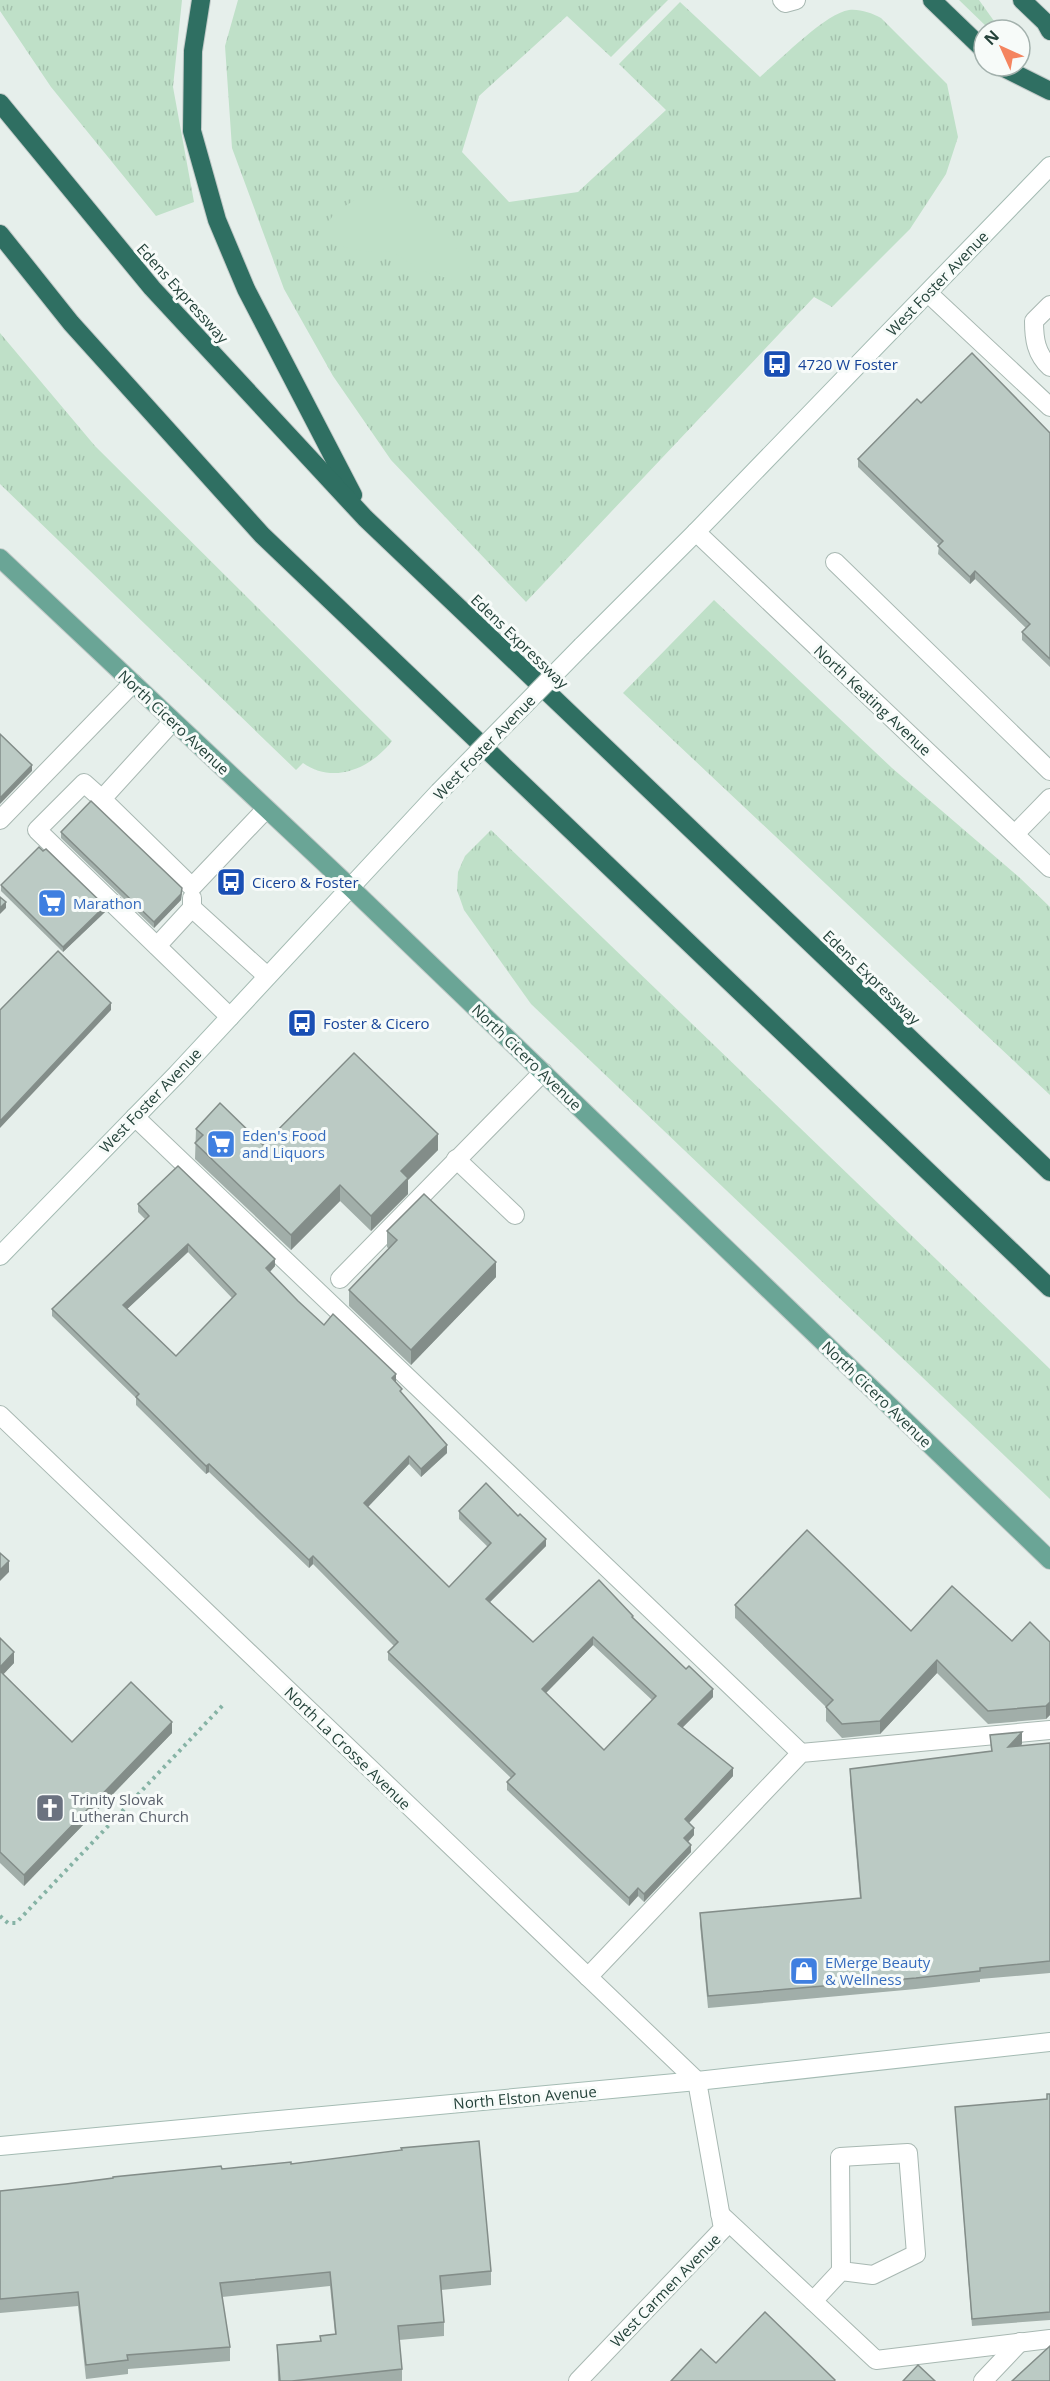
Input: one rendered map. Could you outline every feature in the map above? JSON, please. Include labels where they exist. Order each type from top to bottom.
[{"type":"highway","points":[[201,0],[193,51],[192,131],[217,220],[246,288],[365,518]]},
{"type":"highway","points":[[932,0],[972,39]]},
{"type":"highway","points":[[1022,0],[1045,22],[1050,31]]},
{"type":"highway","points":[[1024,78],[1050,91]]},
{"type":"highway","name":"Edens Expressway","points":[[0,103],[152,288],[365,518],[1050,1172]]},
{"type":"highway","points":[[0,234],[71,323],[262,535],[1050,1288]]},
{"type":"main road","points":[[782,0],[785,3],[796,0]]},
{"type":"main road","name":"West Foster Avenue","points":[[0,1256],[230,1017],[439,792],[696,532],[1050,166]]},
{"type":"main road","points":[[928,293],[1050,407]]},
{"type":"main road","points":[[1050,305],[1034,321],[1035,343],[1050,367]]},
{"type":"main road","name":"North Keating Avenue","points":[[696,532],[1050,868]]},
{"type":"main road","name":"North Cicero Avenue","points":[[0,558],[351,888],[1050,1560]]},
{"type":"main road","points":[[835,562],[1050,771]]},
{"type":"main road","points":[[0,820],[133,683]]},
{"type":"main road","points":[[102,799],[173,721]]},
{"type":"main road","points":[[192,887],[156,860],[120,826],[102,799],[84,783],[37,830],[81,866],[117,900],[157,946],[230,1017]]},
{"type":"main road","points":[[1015,834],[1050,798]]},
{"type":"main road","points":[[157,946],[192,908],[192,887],[267,809]]},
{"type":"main road","points":[[192,908],[267,976]]},
{"type":"main road","points":[[340,1279],[543,1072]]},
{"type":"main road","points":[[135,1117],[801,1753]]},
{"type":"main road","points":[[456,1159],[515,1215]]},
{"type":"main road","name":"North La Crosse Avenue","points":[[0,1414],[697,2081]]},
{"type":"main road","points":[[588,1977],[801,1753],[1050,1730]]},
{"type":"main road","name":"North Elston Avenue","points":[[0,2145],[697,2081],[1050,2042]]},
{"type":"main road","name":"West Carmen Avenue","points":[[578,2381],[723,2229],[697,2081]]},
{"type":"main road","points":[[813,2301],[841,2271],[840,2157],[908,2152],[916,2254],[873,2275],[841,2271]]},
{"type":"main road","points":[[720,2214],[876,2360],[1050,2339]]},
{"type":"main road","points":[[983,2381],[1020,2342]]},
{"type":"path","points":[[0,1916],[8,1923],[16,1923],[224,1704]]},
{"type":"green space","points":[[0,0],[182,0],[173,87],[194,202],[156,216],[51,87],[0,11]]},
{"type":"green space","points":[[238,0],[668,0],[611,57],[567,16],[479,96],[462,152],[509,202],[578,192],[666,110],[619,64],[680,2],[760,77],[816,28],[839,13],[858,10],[881,18],[947,84],[958,137],[946,174],[910,229],[832,307],[814,297],[526,602],[391,460],[333,376],[284,289],[232,148],[225,46]]},
{"type":"green space","points":[[959,0],[979,0],[992,18],[978,18]]},
{"type":"green space","points":[[395,187],[437,224],[454,244],[469,268],[453,280],[423,271],[390,251],[365,252],[339,246],[323,230],[334,214],[366,192]]},
{"type":"green space","points":[[0,333],[95,446],[392,741],[383,751],[363,766],[339,773],[327,773],[303,763],[296,770],[0,484]]},
{"type":"green space","points":[[714,600],[892,768],[1020,878],[1050,907],[1050,1095],[623,693]]},
{"type":"green space","points":[[491,830],[1050,1369],[1050,1499],[531,1004],[464,910],[457,890],[458,872],[465,856]]},
{"type":"building","points":[[972,353],[1050,433],[1050,659],[1022,632],[1030,624],[975,571],[970,577],[938,546],[943,541],[858,459],[917,399],[921,403]]},
{"type":"building","points":[[0,734],[32,765],[0,798]]},
{"type":"building","name":"Marathon","points":[[91,801],[182,888],[181,894],[154,922],[61,832]]},
{"type":"building","name":"Marathon","points":[[39,847],[43,851],[46,849],[105,906],[63,947],[1,885]]},
{"type":"building","points":[[0,897],[6,902],[0,908]]},
{"type":"building","points":[[58,951],[111,1003],[0,1121],[0,1010]]},
{"type":"building","points":[[354,1053],[438,1134],[401,1171],[408,1178],[371,1216],[340,1185],[291,1235],[195,1143],[203,1135],[196,1129],[220,1103],[263,1145]]},
{"type":"building","points":[[178,1166],[275,1259],[266,1268],[298,1301],[324,1325],[333,1314],[396,1374],[392,1378],[402,1389],[400,1391],[447,1445],[421,1469],[409,1456],[364,1503],[449,1587],[491,1543],[459,1511],[486,1483],[518,1516],[520,1514],[546,1539],[486,1599],[533,1642],[599,1580],[632,1617],[686,1669],[689,1666],[713,1689],[678,1724],[733,1768],[685,1819],[694,1828],[684,1838],[691,1845],[644,1894],[638,1888],[629,1898],[507,1782],[515,1774],[388,1652],[398,1642],[313,1556],[309,1560],[209,1464],[206,1466],[136,1397],[139,1394],[52,1309],[149,1216],[138,1204]],"holes":[[[188,1244],[236,1294],[176,1356],[123,1305]],[[593,1637],[656,1696],[604,1750],[542,1689]]]},
{"type":"building","points":[[424,1194],[496,1262],[411,1350],[349,1290],[397,1240],[387,1231]]},
{"type":"building","points":[[807,1530],[911,1631],[952,1586],[1012,1641],[1030,1622],[1050,1642],[1050,1702],[1046,1706],[988,1711],[937,1660],[880,1721],[842,1724],[826,1707],[833,1700],[735,1605]]},
{"type":"building","points":[[0,1553],[9,1561],[0,1570]]},
{"type":"building","points":[[0,1638],[14,1652],[0,1667]]},
{"type":"building","name":"Trinity Slovak Lutheran Church","points":[[0,1671],[72,1742],[131,1682],[172,1722],[24,1875],[0,1852]]},
{"type":"building","points":[[1022,1732],[1008,1747],[1050,1743],[1050,1961],[980,1968],[980,1971],[916,1978],[708,1996],[700,1913],[861,1898],[850,1769],[992,1751],[990,1735]]},
{"type":"building","points":[[1047,2094],[1050,2094],[1050,2312],[972,2319],[955,2107],[1047,2099]]},
{"type":"building","points":[[479,2141],[491,2271],[440,2276],[444,2322],[398,2326],[402,2369],[280,2381],[277,2345],[321,2341],[320,2336],[336,2334],[330,2272],[220,2283],[230,2347],[127,2355],[128,2360],[86,2365],[78,2292],[0,2299],[0,2191],[221,2166],[222,2169],[291,2162],[291,2164],[402,2150],[401,2148]]},
{"type":"building","points":[[765,2312],[835,2380],[671,2381],[701,2349],[716,2363]]},
{"type":"building","points":[[1050,2346],[1050,2381],[1012,2381]]},
{"type":"building","points":[[918,2365],[935,2381],[903,2381]]},
{"type":"place","name":"4720 W Foster","points":[[777,364]]},
{"type":"place","name":"Cicero & Foster","points":[[231,882]]},
{"type":"place","name":"Marathon","points":[[52,903]]},
{"type":"place","name":"Foster & Cicero","points":[[302,1023]]},
{"type":"place","name":"Eden's Food and Liquors","points":[[221,1144]]},
{"type":"place","name":"Trinity Slovak Lutheran Church","points":[[50,1808]]},
{"type":"place","name":"EMerge Beauty & Wellness","points":[[804,1971]]}]
